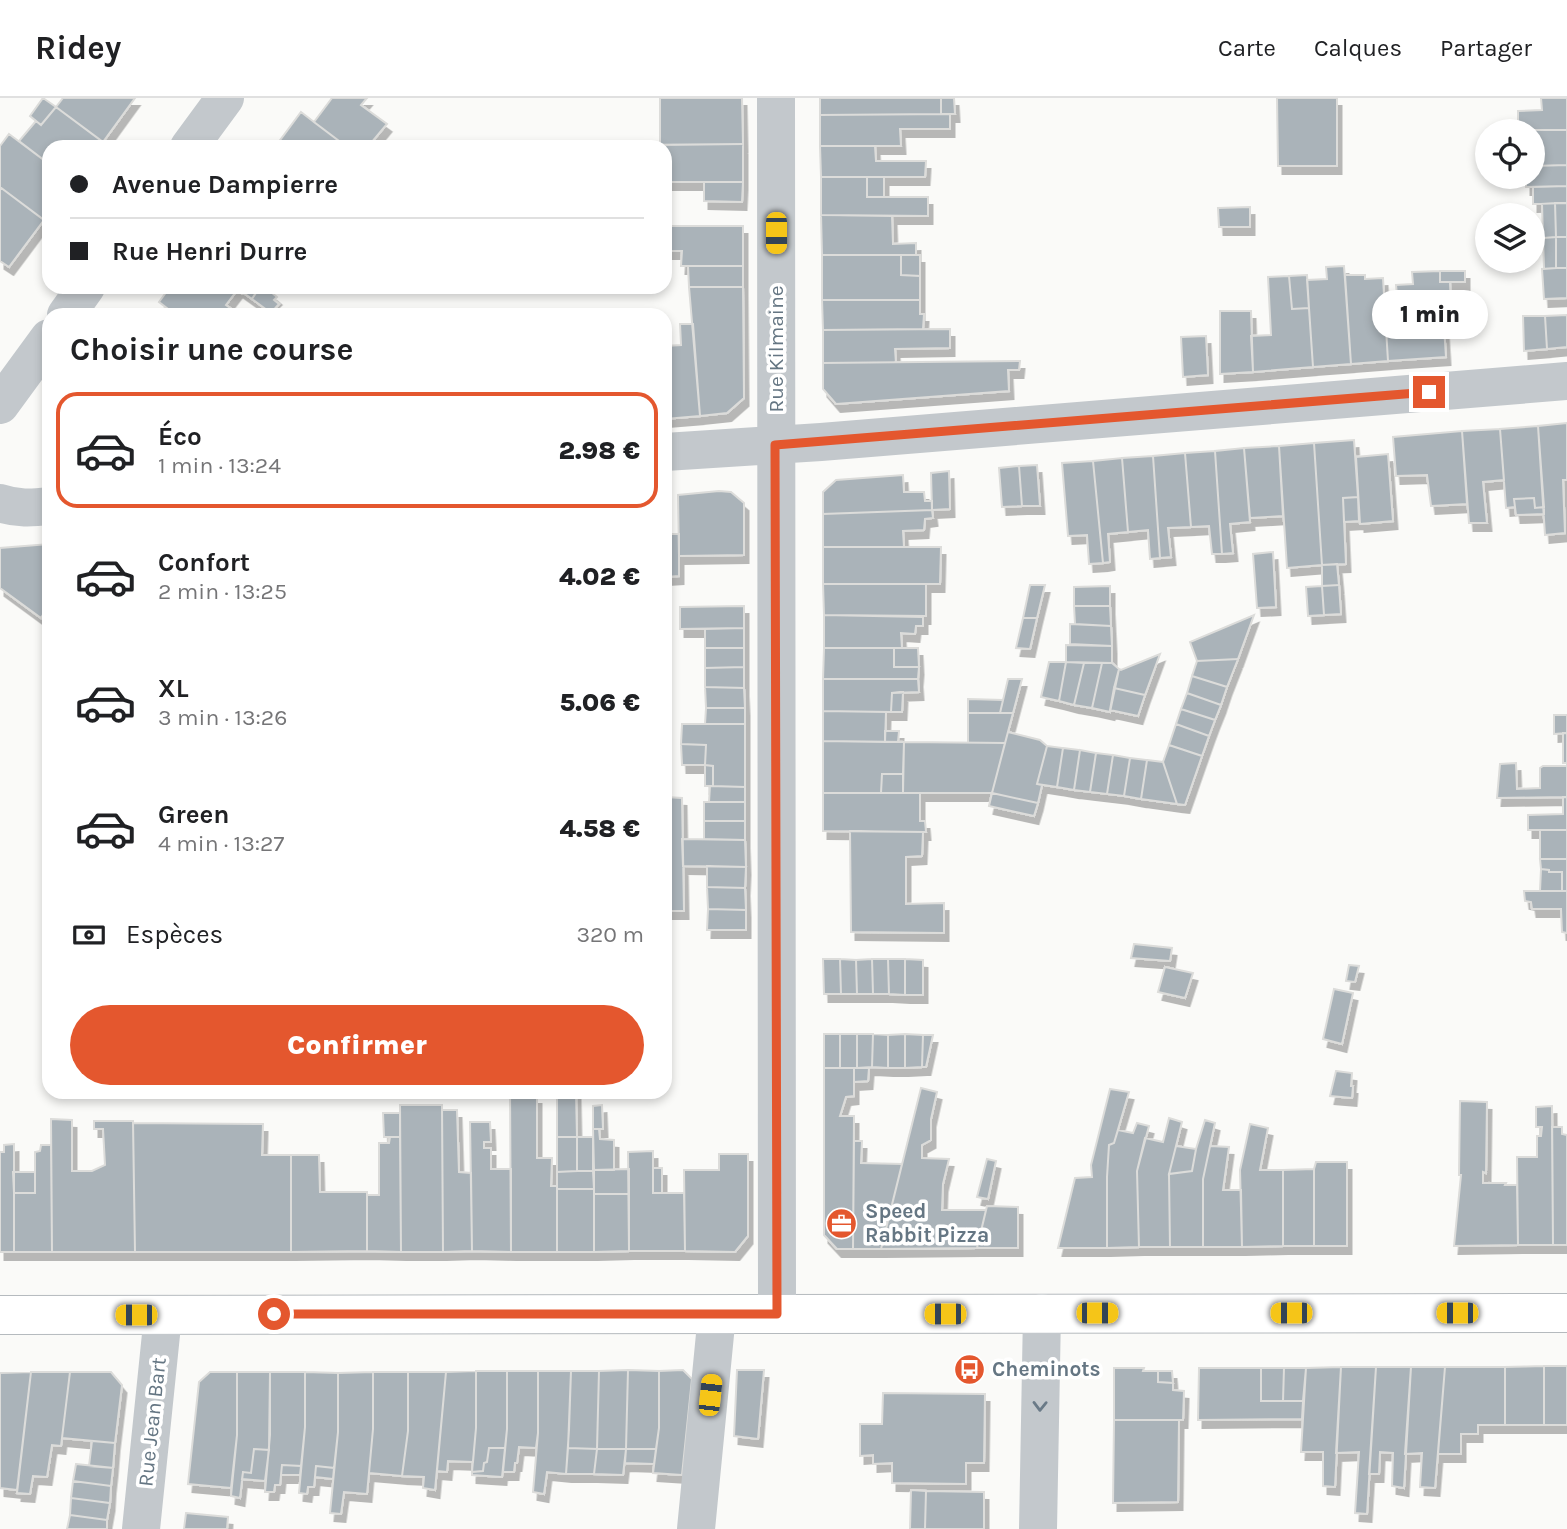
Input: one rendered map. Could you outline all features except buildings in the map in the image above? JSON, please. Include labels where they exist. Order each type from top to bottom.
[{"type":"main road","points":[[0,1315],[1567,1313]]},
{"type":"street","points":[[194,140],[225,98]]},
{"type":"street","name":"Rue Kilmaine","points":[[776,98],[777,1314]]},
{"type":"street","points":[[0,405],[42,348]]},
{"type":"street","points":[[672,452],[1567,381]]},
{"type":"street","points":[[0,503],[12,508],[42,507]]},
{"type":"street","points":[[1038,1529],[1042,1313]]},
{"type":"street","points":[[696,1529],[718,1314]]},
{"type":"street","name":"Rue Jean Bart","points":[[141,1529],[163,1315]]},
{"type":"place","name":"Speed Rabbit Pizza","points":[[842,1223]]},
{"type":"place","name":"Cheminots","points":[[969,1369]]},
{"type":"route","points":[[274,1314],[777,1314],[775,445],[1429,392]]}]
